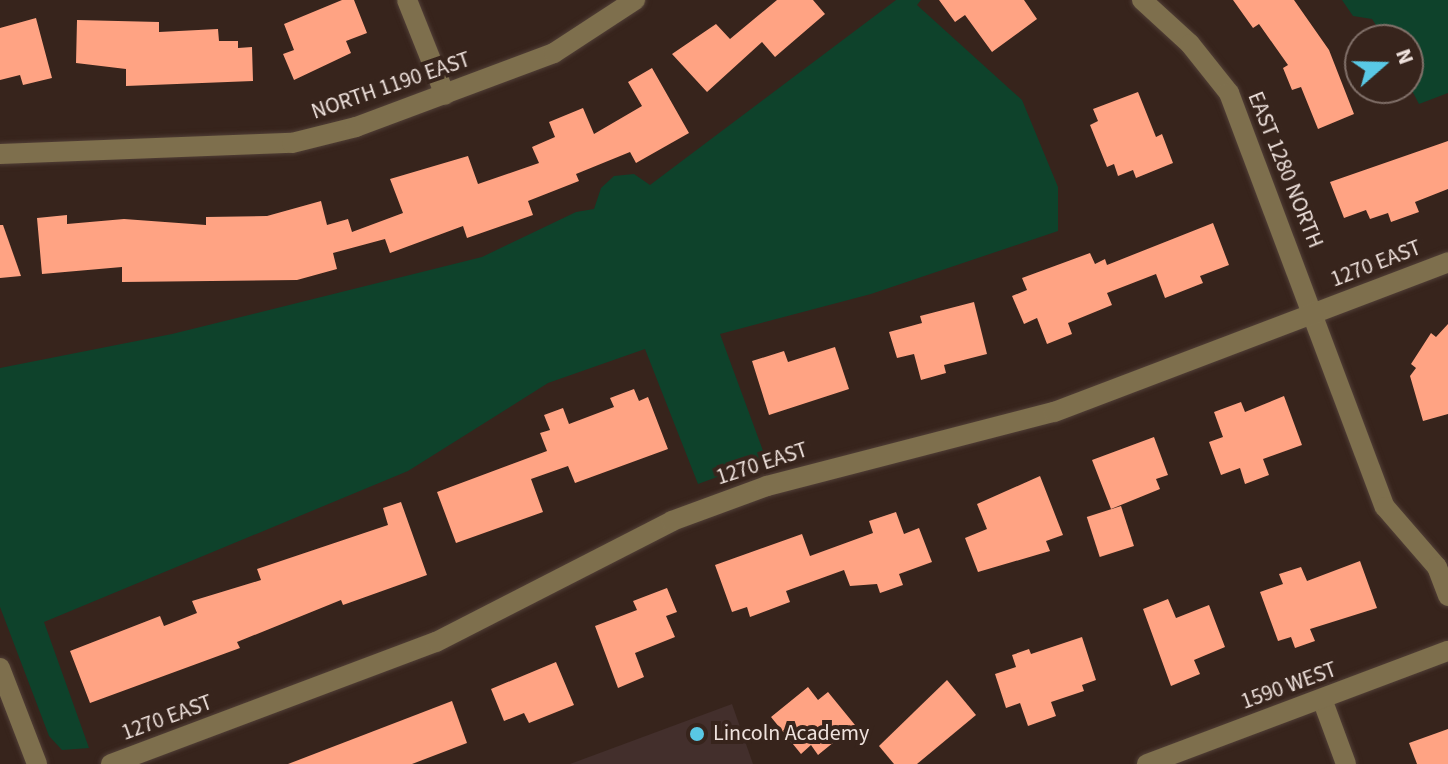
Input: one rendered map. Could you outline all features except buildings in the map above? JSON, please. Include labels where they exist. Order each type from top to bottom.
[{"type":"street","points":[[407,0],[445,95]]},
{"type":"street","name":"NORTH 1190 EAST","points":[[0,154],[292,143],[356,127],[554,53],[635,0]]},
{"type":"street","name":"EAST 1280 NORTH","points":[[1142,0],[1190,44],[1229,93],[1385,507],[1437,567],[1448,596]]},
{"type":"street","name":"1270 EAST","points":[[111,764],[436,642],[672,521],[767,486],[1054,412],[1448,262]]},
{"type":"street","name":"1590 WEST","points":[[1147,764],[1448,651]]},
{"type":"street","points":[[0,668],[37,764]]},
{"type":"street","points":[[1322,699],[1346,764]]},
{"type":"shaded area","name":"Lincoln Academy","points":[[732,704],[753,764],[570,764]]},
{"type":"green space","points":[[896,0],[921,0],[917,5],[1022,100],[1058,187],[1058,231],[871,294],[720,334],[766,459],[698,484],[645,349],[548,383],[408,471],[44,622],[89,748],[62,750],[49,736],[0,607],[0,368],[172,334],[482,257],[576,212],[594,209],[601,188],[614,176],[634,174],[650,185]]},
{"type":"green space","points":[[1342,0],[1448,0],[1448,93],[1424,102],[1424,24],[1375,24],[1372,19],[1353,16]]},
{"type":"place","name":"Lincoln Academy","points":[[697,734]]}]
